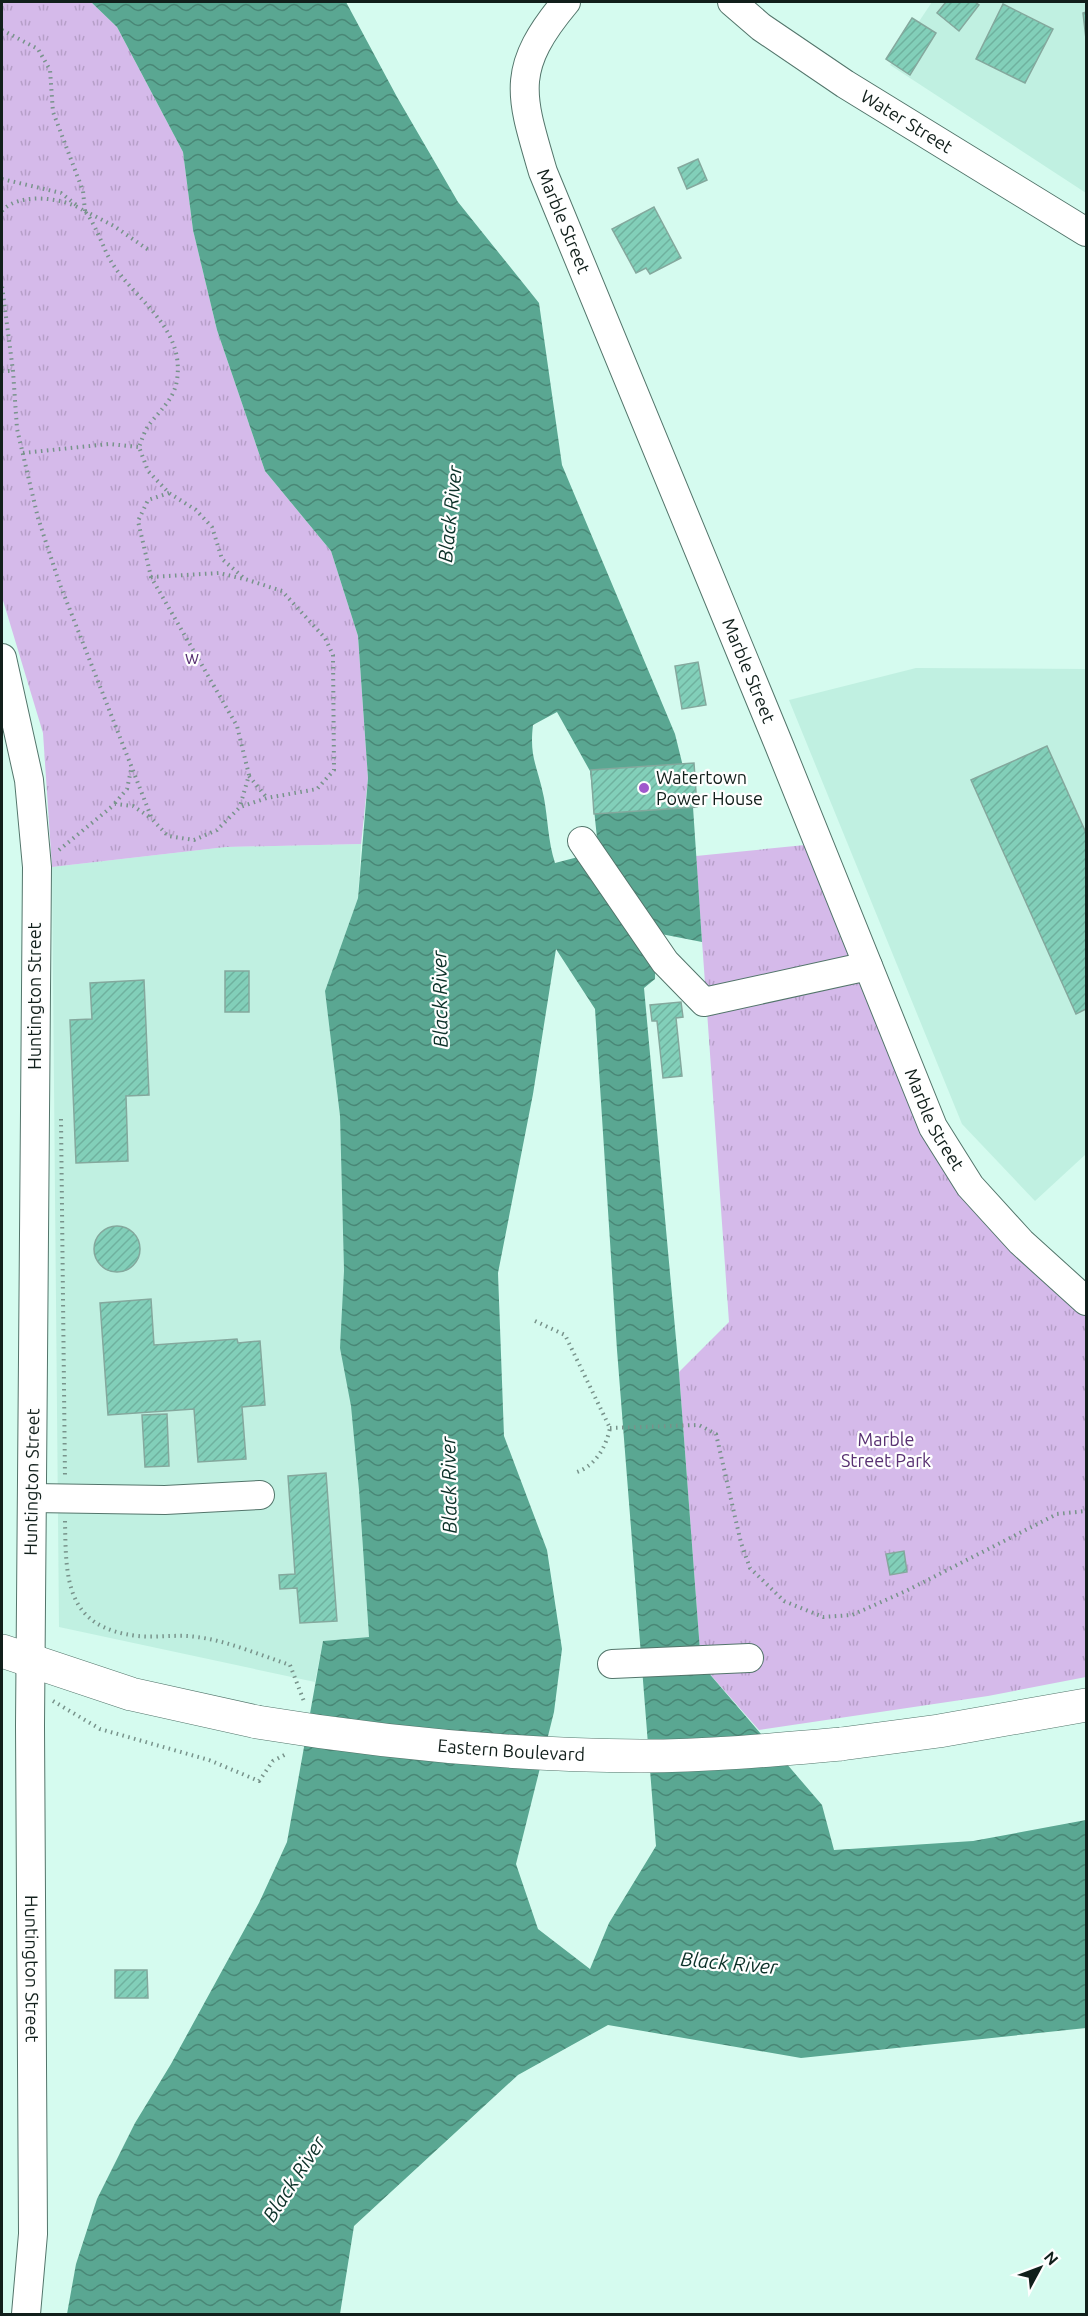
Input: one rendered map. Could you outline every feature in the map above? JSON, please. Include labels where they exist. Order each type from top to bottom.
[{"type":"main road","name":"Eastern Boulevard","points":[[21,1668],[257,1722],[351,1737],[538,1753],[654,1755],[746,1752],[841,1744],[939,1731],[1086,1705]]},
{"type":"street","name":"Marble Street","points":[[566,2],[537,42],[523,78],[525,111],[543,172],[933,1126],[953,1162],[970,1186],[1021,1242],[1086,1301]]},
{"type":"street","name":"Water Street","points":[[732,2],[761,27],[845,84],[1086,232]]},
{"type":"street","name":"Huntington Street","points":[[2,658],[29,780],[51,859],[32,1498],[21,1668],[33,2235],[20,2313]]},
{"type":"street","points":[[582,840],[665,962],[704,1002],[868,966]]},
{"type":"street","points":[[32,1498],[165,1500],[260,1495]]},
{"type":"street","points":[[612,1664],[749,1658]]},
{"type":"path","points":[[2,30],[38,49],[50,70],[53,112],[84,191],[85,212]]},
{"type":"path","points":[[2,179],[61,193],[85,212],[113,265],[151,306],[175,347],[177,380],[169,403],[148,427],[138,447],[148,471],[169,493],[196,510],[212,527],[222,559],[245,579]]},
{"type":"path","points":[[2,211],[20,200],[60,200],[114,226],[150,251]]},
{"type":"path","points":[[2,286],[14,371],[17,429],[38,518],[59,582],[152,819]]},
{"type":"path","points":[[2,371],[14,371]]},
{"type":"path","points":[[23,453],[109,444],[138,447]]},
{"type":"path","points":[[169,493],[148,500],[138,521],[151,577],[237,726],[249,775],[267,798]]},
{"type":"path","points":[[115,804],[133,806],[152,819],[168,836],[194,840],[217,830],[240,807],[267,798],[317,789],[334,770],[333,655],[325,638],[282,591],[219,573],[151,577]]},
{"type":"path","points":[[51,859],[115,804],[126,789],[131,769]]},
{"type":"path","points":[[240,807],[249,775]]},
{"type":"path","points":[[61,1116],[66,1575],[78,1607],[104,1627],[137,1636],[199,1637],[290,1665]]},
{"type":"path","points":[[535,1321],[565,1335],[610,1428],[607,1444],[588,1468],[577,1472]]},
{"type":"path","points":[[610,1428],[699,1425],[716,1434],[741,1543],[750,1568],[784,1600],[823,1617],[852,1615],[906,1592],[1057,1514],[1086,1511]]},
{"type":"path","points":[[21,1668],[58,1703],[100,1730],[209,1760],[259,1781]]},
{"type":"shaded area","points":[[932,2],[1086,2],[1086,193],[890,65]]},
{"type":"shaded area","points":[[916,668],[1086,669],[1086,1154],[1035,1201],[962,1124],[789,700]]},
{"type":"shaded area","points":[[361,844],[358,898],[325,991],[340,1116],[344,1271],[369,1637],[323,1641],[315,1682],[59,1627],[52,867],[226,847]]},
{"type":"green space","name":"w","points":[[2,2],[91,2],[117,27],[183,152],[193,230],[217,330],[265,471],[331,551],[358,636],[368,778],[361,844],[226,847],[52,867],[43,733],[2,597]]},
{"type":"green space","name":"Marble Street Park","points":[[805,845],[911,1110],[1086,1312],[1086,1677],[988,1696],[759,1730],[701,1664],[679,1372],[729,1322],[696,856]]},
{"type":"water","name":"Black River","points":[[91,2],[346,2],[397,97],[458,202],[539,303],[562,465],[675,734],[693,807],[702,942],[656,933],[655,979],[644,988],[679,1372],[701,1664],[822,1805],[834,1850],[973,1841],[1086,1820],[1086,2028],[801,2058],[608,2025],[518,2075],[354,2226],[340,2314],[67,2314],[76,2264],[97,2199],[135,2123],[171,2064],[259,1903],[287,1842],[323,1641],[369,1637],[351,1406],[340,1348],[344,1271],[340,1116],[325,991],[358,898],[368,778],[358,636],[331,551],[265,471],[217,330],[193,230],[183,152],[117,27]],"holes":[[[557,712],[590,771],[597,838],[582,856],[555,863],[549,839],[544,798],[533,754],[532,736],[533,725]],[[556,949],[595,1009],[617,1350],[656,1846],[609,1923],[590,1969],[538,1929],[516,1864],[554,1712],[562,1649],[547,1550],[504,1436],[498,1273],[533,1094]]]},
{"type":"building","points":[[946,2],[975,2],[979,5],[959,31],[937,13]]},
{"type":"building","points":[[1003,4],[1053,29],[1025,83],[976,59]]},
{"type":"building","points":[[1086,12],[1086,39],[1083,13]]},
{"type":"building","points":[[912,18],[936,33],[910,75],[886,59]]},
{"type":"building","points":[[698,159],[707,180],[687,189],[678,168]]},
{"type":"building","points":[[654,207],[681,258],[650,274],[646,268],[636,273],[612,229]]},
{"type":"building","points":[[698,662],[706,705],[682,709],[675,666]]},
{"type":"building","points":[[1047,746],[1086,833],[1086,1009],[1076,1014],[971,780]]},
{"type":"building","name":"Watertown Power House","points":[[694,763],[697,807],[594,814],[591,770]]},
{"type":"building","points":[[225,971],[249,971],[249,1012],[225,1012]]},
{"type":"building","points":[[144,980],[149,1095],[126,1096],[128,1161],[76,1163],[70,1020],[92,1019],[90,983]]},
{"type":"building","points":[[681,1002],[683,1017],[676,1018],[682,1076],[663,1078],[657,1021],[652,1021],[650,1005]]},
{"type":"building","points":[[117,1226],[133,1233],[140,1249],[133,1265],[117,1272],[101,1265],[94,1249],[101,1233]]},
{"type":"building","points":[[151,1299],[154,1345],[237,1339],[238,1343],[260,1341],[265,1405],[242,1407],[246,1459],[198,1462],[194,1409],[108,1415],[100,1303]]},
{"type":"building","points":[[167,1414],[169,1466],[145,1467],[142,1415]]},
{"type":"building","points":[[326,1473],[337,1621],[300,1623],[297,1588],[280,1589],[279,1575],[295,1574],[288,1476]]},
{"type":"building","points":[[904,1551],[907,1572],[890,1575],[886,1554]]},
{"type":"building","points":[[115,1970],[147,1970],[148,1998],[115,1998]]},
{"type":"place","name":"Watertown Power House","points":[[644,788]]}]
